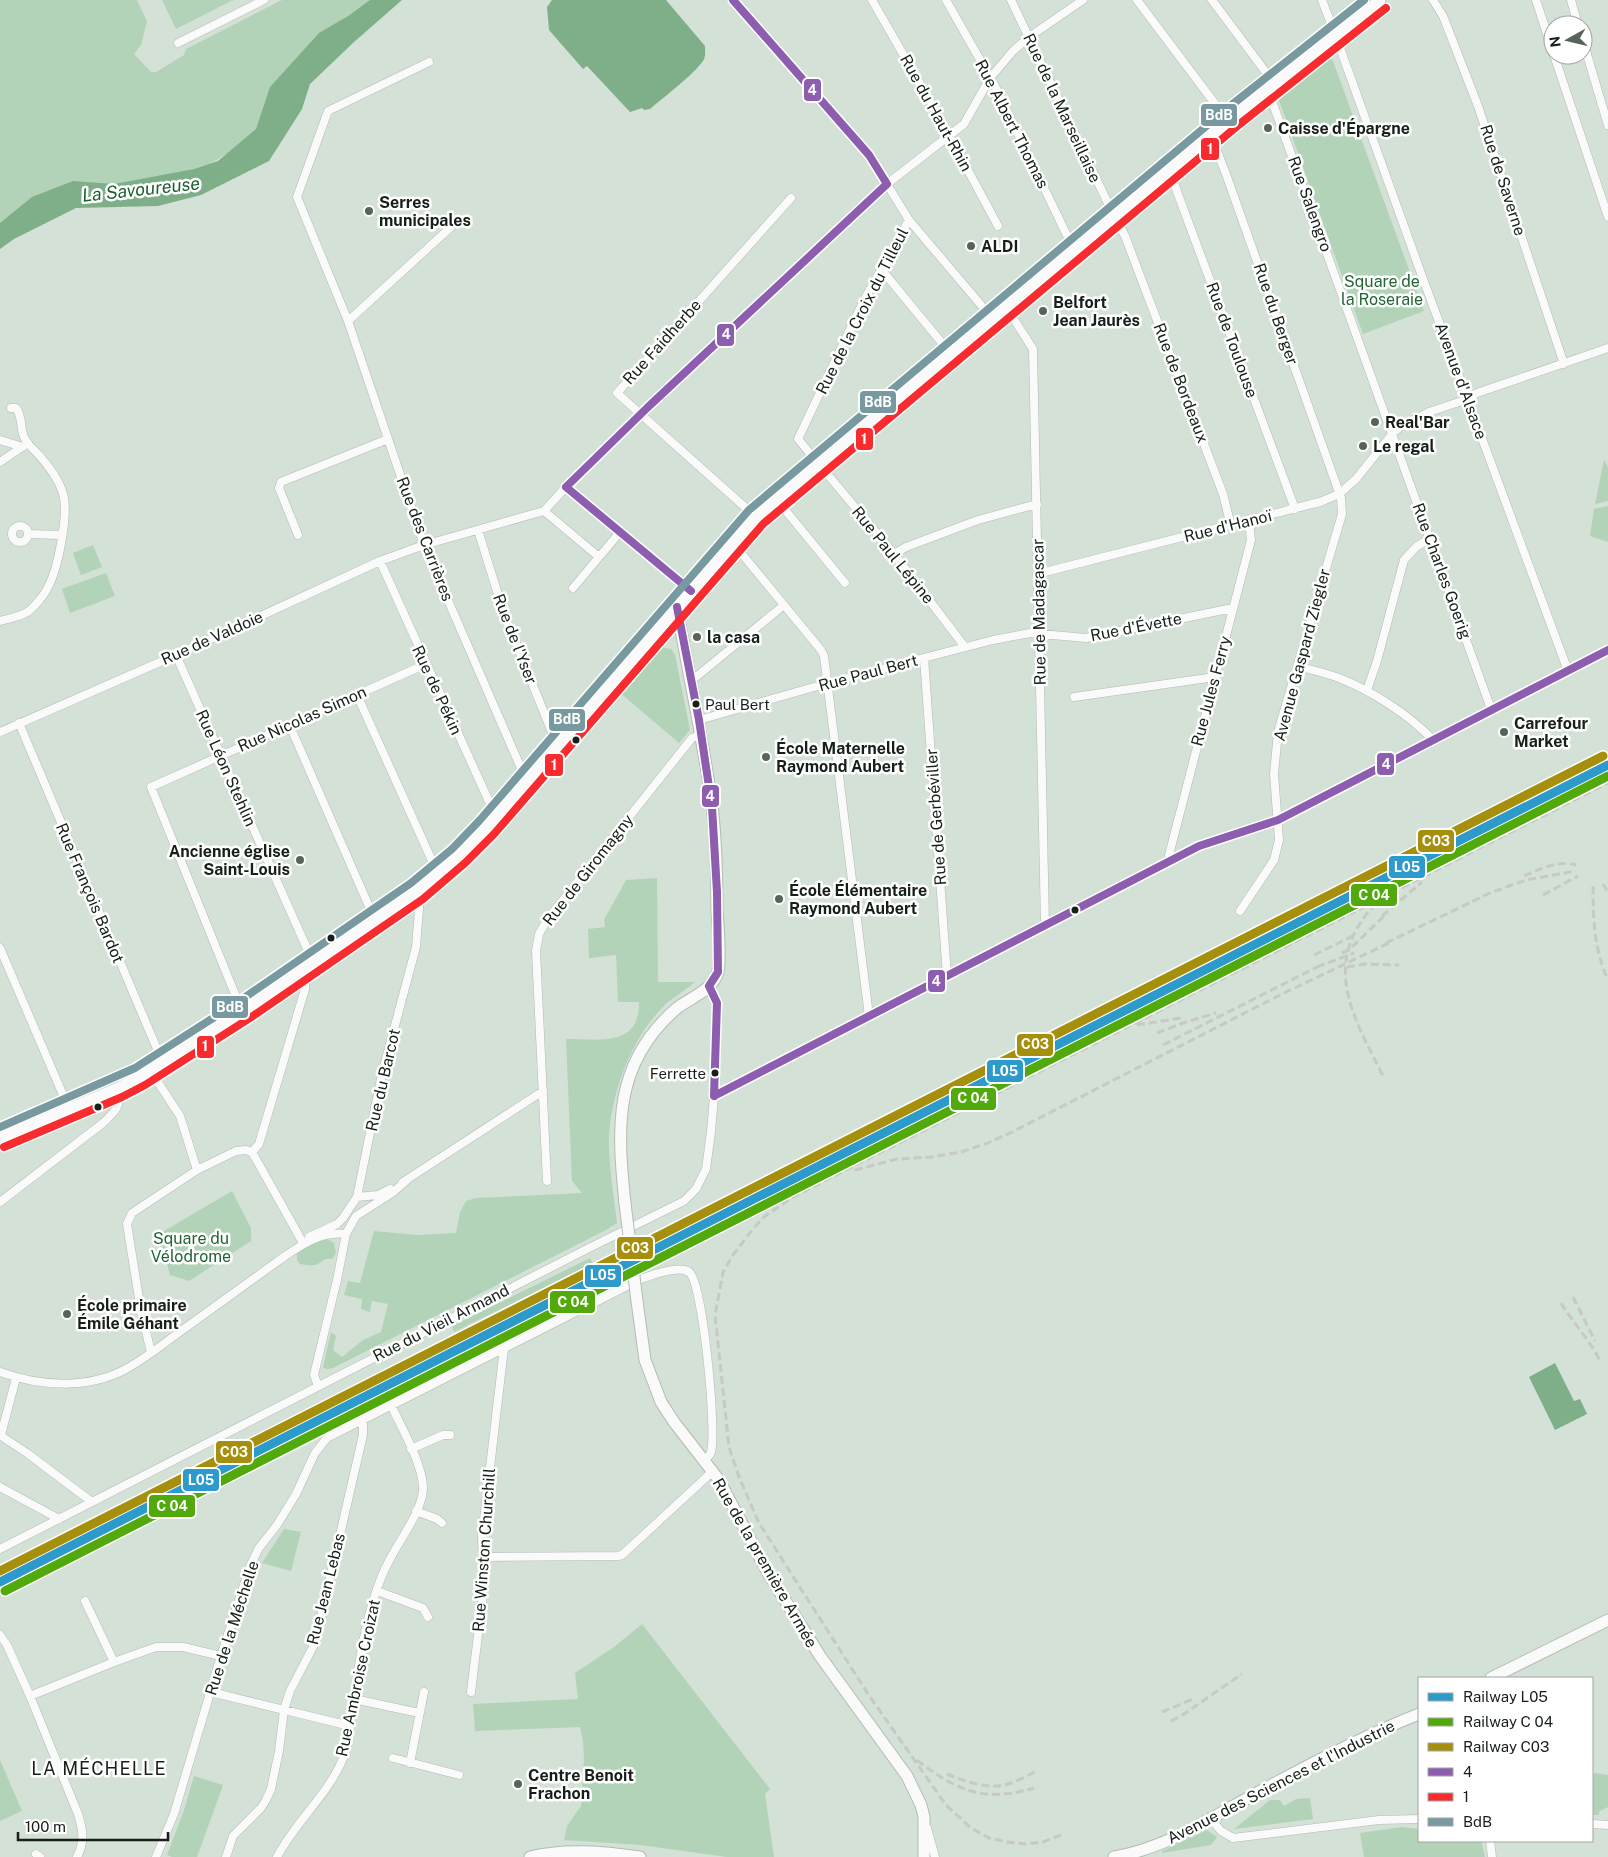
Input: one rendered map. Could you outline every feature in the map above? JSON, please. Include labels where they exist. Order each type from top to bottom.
[{"type":"main road","points":[[0,1138],[118,1088],[163,1063],[375,920],[438,874],[470,847],[756,518],[1228,120],[1380,0]]},
{"type":"main road","points":[[677,607],[699,720],[712,807],[717,892],[718,972],[709,986]]},
{"type":"main road","name":"Rue de la première Armée","points":[[709,986],[677,1008],[654,1032],[641,1051],[627,1080],[620,1120],[620,1157],[645,1360],[654,1388],[674,1422],[719,1480],[768,1573],[790,1609],[826,1664],[907,1776],[921,1805],[924,1818],[924,1857]]},
{"type":"main road","points":[[1493,1677],[1608,1620]]},
{"type":"main road","name":"Avenue des Sciences et l'Industrie","points":[[1114,1857],[1138,1853],[1158,1845],[1212,1819],[1256,1793],[1328,1756],[1418,1714]]},
{"type":"main road","points":[[530,1857],[544,1854],[580,1852],[640,1857]]},
{"type":"street","points":[[178,43],[264,0]]},
{"type":"street","name":"Rue de la Croix du Tilleul","points":[[733,0],[869,156],[908,220],[860,309],[798,439],[819,464]]},
{"type":"street","name":"Rue du Haut-Rhin","points":[[872,0],[998,226]]},
{"type":"street","name":"Rue Albert Thomas","points":[[946,0],[998,93],[1074,250]]},
{"type":"street","name":"Rue de la Marseillaise","points":[[1011,0],[1114,216]]},
{"type":"street","points":[[599,557],[544,511],[641,414],[887,184],[964,124],[990,78],[1013,51],[1029,37],[1083,0]]},
{"type":"street","points":[[1136,0],[1228,120]]},
{"type":"street","name":"Rue Salengro","points":[[1212,0],[1270,86],[1272,101],[1393,433]]},
{"type":"street","name":"Avenue d'Alsace","points":[[1322,0],[1568,671]]},
{"type":"street","name":"Rue de Saverne","points":[[1433,0],[1443,16],[1478,106],[1564,364]]},
{"type":"street","points":[[1536,0],[1543,22]]},
{"type":"street","points":[[1571,0],[1575,15]]},
{"type":"street","name":"Rue des Carrières","points":[[429,62],[328,110],[297,197],[348,321],[424,544],[527,782]]},
{"type":"street","points":[[1557,65],[1608,218]]},
{"type":"street","points":[[1590,65],[1608,125]]},
{"type":"street","name":"Rue du Berger","points":[[1211,136],[1339,494]]},
{"type":"street","name":"Rue de Toulouse","points":[[1169,170],[1295,509]]},
{"type":"street","name":"Rue Faidherbe","points":[[756,518],[617,393],[791,198]]},
{"type":"street","name":"Rue de Bordeaux","points":[[1114,216],[1125,236],[1140,273],[1223,494],[1231,526]]},
{"type":"street","points":[[908,220],[992,318]]},
{"type":"street","points":[[348,321],[451,227]]},
{"type":"street","points":[[881,269],[951,354]]},
{"type":"street","name":"Rue de Madagascar","points":[[1006,307],[1033,349],[1045,925]]},
{"type":"street","name":"Rue d'Hanoï","points":[[1037,574],[1320,502],[1339,494],[1356,479],[1393,433],[1412,419],[1468,399],[1477,393],[1608,348]]},
{"type":"street","points":[[0,620],[15,617],[29,611],[48,587],[62,535],[66,507],[63,493],[47,465],[26,445],[20,414],[16,408],[11,408]]},
{"type":"street","name":"Rue Charles Goerig","points":[[1393,433],[1491,709]]},
{"type":"street","points":[[298,535],[279,488],[281,482],[388,439]]},
{"type":"street","points":[[0,440],[26,445]]},
{"type":"street","points":[[0,462],[26,445]]},
{"type":"street","name":"Rue Paul Lépine","points":[[819,464],[894,554],[965,647]]},
{"type":"street","points":[[566,487],[691,591]]},
{"type":"street","name":"Avenue Gaspard Ziegler","points":[[1240,911],[1274,860],[1279,840],[1274,774],[1278,732],[1342,514],[1339,494]]},
{"type":"street","points":[[777,500],[845,584]]},
{"type":"street","points":[[894,554],[906,547],[978,520],[1036,504]]},
{"type":"street","name":"Rue de Valdoie","points":[[0,732],[424,544],[544,511]]},
{"type":"street","name":"Rue Jules Ferry","points":[[1171,860],[1169,855],[1251,540],[1249,521]]},
{"type":"street","name":"Rue de l'Yser","points":[[478,530],[504,614],[558,747]]},
{"type":"street","points":[[573,588],[620,532]]},
{"type":"street","points":[[28,534],[62,535]]},
{"type":"street","points":[[1367,690],[1377,661],[1404,560],[1416,547],[1430,539]]},
{"type":"street","points":[[733,543],[822,650],[828,683],[869,1016]]},
{"type":"street","name":"Rue de Pékin","points":[[380,562],[496,817]]},
{"type":"street","points":[[691,681],[784,605]]},
{"type":"street","name":"Rue d'Évette","points":[[1039,634],[1086,638],[1233,608]]},
{"type":"street","name":"Rue Paul Bert","points":[[699,720],[828,683],[965,647],[1030,633],[1039,634]]},
{"type":"street","points":[[714,1096],[1199,846],[1278,820],[1608,650]]},
{"type":"street","name":"Rue Léon Stehlin","points":[[176,655],[313,962]]},
{"type":"street","name":"Rue de Gerbéviller","points":[[924,658],[947,976]]},
{"type":"street","name":"Rue Nicolas Simon","points":[[244,1010],[239,1004],[151,787],[426,664]]},
{"type":"street","points":[[1298,666],[1338,677],[1367,690],[1421,728],[1433,740]]},
{"type":"street","points":[[1074,697],[1215,677]]},
{"type":"street","points":[[357,695],[438,874]]},
{"type":"street","name":"Rue François Bardot","points":[[19,723],[163,1063]]},
{"type":"street","points":[[290,726],[375,920]]},
{"type":"street","name":"Rue de Giromagny","points":[[543,1091],[536,951],[538,934],[547,920],[692,738],[701,736]]},
{"type":"street","name":"Rue du Barcot","points":[[0,1372],[16,1378],[48,1383],[72,1384],[109,1376],[125,1369],[308,1238],[340,1221],[357,1197],[382,1074],[416,947],[420,896],[417,891]]},
{"type":"street","points":[[0,948],[69,1109]]},
{"type":"street","points":[[252,1152],[259,1144],[305,989],[305,982],[299,972]]},
{"type":"street","name":"Rue du Vieil Armand","points":[[0,1549],[587,1248],[684,1202],[696,1189],[706,1169],[714,1096],[717,1003],[709,986]]},
{"type":"street","points":[[150,1070],[180,1116],[197,1170]]},
{"type":"street","points":[[0,1202],[103,1123],[118,1109],[120,1100],[118,1088]]},
{"type":"street","points":[[363,1211],[356,1206],[357,1197],[378,1194],[407,1180],[543,1091]]},
{"type":"street","points":[[543,1091],[547,1181]]},
{"type":"street","points":[[151,1352],[127,1224],[128,1218],[132,1213],[197,1170],[236,1151],[246,1150],[252,1152],[302,1243],[333,1234],[346,1234]]},
{"type":"street","points":[[318,1386],[314,1375],[346,1234],[356,1216],[392,1193],[407,1180]]},
{"type":"street","points":[[340,1221],[340,1226],[346,1234]]},
{"type":"street","name":"Rue de la Méchelle","points":[[156,1857],[174,1814],[250,1566],[259,1548],[289,1506],[314,1453],[327,1438],[641,1279],[666,1271],[684,1270],[695,1278],[703,1318],[713,1432],[711,1454],[704,1461]]},
{"type":"street","name":"Rue Winston Churchill","points":[[470,1692],[484,1586],[482,1536],[504,1348]]},
{"type":"street","points":[[16,1378],[1,1435],[92,1502]]},
{"type":"street","name":"Rue Ambroise Croizat","points":[[277,1857],[335,1774],[344,1754],[366,1626],[387,1564],[400,1544],[421,1499],[422,1480],[418,1463],[391,1405]]},
{"type":"street","name":"Rue Jean Lebas","points":[[226,1857],[233,1836],[261,1808],[271,1789],[279,1751],[284,1710],[290,1691],[315,1643],[363,1435],[363,1420]]},
{"type":"street","points":[[411,1449],[443,1435],[450,1435]]},
{"type":"street","points":[[483,1557],[618,1556],[712,1472]]},
{"type":"street","points":[[0,1487],[59,1519]]},
{"type":"street","points":[[416,1511],[437,1519],[442,1523]]},
{"type":"street","points":[[377,1591],[423,1608],[428,1617]]},
{"type":"street","points":[[85,1601],[114,1662]]},
{"type":"street","points":[[0,1635],[8,1645],[78,1814],[83,1831],[82,1848],[76,1857]]},
{"type":"street","points":[[30,1696],[146,1650],[166,1646],[183,1647],[221,1656]]},
{"type":"street","points":[[211,1692],[350,1726]]},
{"type":"street","points":[[410,1763],[424,1692]]},
{"type":"street","points":[[354,1699],[420,1713]]},
{"type":"street","points":[[393,1758],[459,1774]]},
{"type":"street","points":[[924,1818],[935,1857]]},
{"type":"street","points":[[1212,1819],[1221,1831],[1233,1838],[1398,1818],[1418,1819]]},
{"type":"street","points":[[1593,1824],[1608,1825]]},
{"type":"street","points":[[1490,1842],[1492,1857]]},
{"type":"green space","points":[[0,0],[137,0],[147,21],[141,45],[134,54],[151,72],[156,72],[184,55],[186,49],[282,0],[371,0],[337,23],[253,137],[210,164],[0,228]]},
{"type":"green space","points":[[162,0],[233,0],[176,29]]},
{"type":"green space","name":"Square de la Roseraie","points":[[1325,57],[1333,61],[1424,311],[1363,334],[1277,95],[1319,59]]},
{"type":"green space","points":[[1604,460],[1608,467],[1608,501],[1595,504]]},
{"type":"green space","points":[[1608,506],[1608,542],[1590,536],[1594,509]]},
{"type":"green space","points":[[93,545],[102,567],[81,575],[73,553]]},
{"type":"green space","points":[[106,573],[115,596],[70,613],[62,589]]},
{"type":"green space","points":[[658,647],[671,649],[675,655],[690,730],[679,743],[619,692]]},
{"type":"green space","points":[[657,878],[658,982],[695,982],[668,1002],[644,1030],[626,1063],[620,1081],[611,1118],[609,1136],[610,1168],[617,1223],[333,1368],[324,1368],[331,1332],[336,1336],[333,1350],[342,1357],[363,1340],[381,1332],[388,1304],[372,1301],[370,1312],[361,1309],[362,1299],[344,1295],[348,1281],[360,1283],[374,1231],[417,1235],[456,1233],[460,1212],[466,1201],[476,1198],[582,1193],[572,1181],[566,1039],[591,1040],[615,1038],[625,1034],[633,1027],[637,1017],[639,1002],[618,1002],[616,955],[589,958],[588,929],[605,927],[604,920],[626,880]]},
{"type":"green space","name":"Square du Vélodrome","points":[[232,1191],[251,1228],[251,1241],[189,1281],[170,1275],[159,1234]]},
{"type":"green space","points":[[327,1239],[334,1243],[336,1253],[332,1259],[325,1259],[313,1265],[300,1264],[297,1260],[297,1252],[313,1243]]},
{"type":"green space","points":[[590,1258],[593,1264],[454,1332],[452,1326]]},
{"type":"green space","points":[[284,1529],[301,1532],[291,1571],[262,1563]]},
{"type":"green space","points":[[642,1624],[770,1789],[765,1794],[774,1857],[727,1857],[640,1845],[564,1840],[567,1826],[581,1806],[584,1759],[580,1727],[475,1731],[473,1704],[578,1699],[575,1673],[614,1647]]},
{"type":"green space","points":[[0,1760],[22,1811],[0,1821]]},
{"type":"green space","points":[[1593,1774],[1608,1775],[1608,1807],[1600,1811],[1598,1815],[1593,1815]]},
{"type":"green space","points":[[194,1776],[223,1785],[197,1857],[172,1857],[167,1855],[184,1810]]},
{"type":"green space","points":[[1310,1798],[1313,1819],[1234,1829],[1270,1800],[1280,1800],[1284,1806],[1296,1799]]},
{"type":"green space","points":[[1402,1827],[1418,1829],[1418,1842],[1481,1842],[1485,1857],[1364,1857],[1360,1833]]},
{"type":"green space","points":[[1207,1830],[1217,1837],[1211,1845],[1162,1853],[1162,1851]]},
{"type":"water","name":"La Savoureuse","points":[[370,0],[402,0],[310,84],[302,109],[269,161],[201,195],[158,206],[76,208],[14,239],[0,249],[0,223],[32,197],[73,181],[114,184],[194,169],[218,161],[256,129],[270,87],[319,33]]},
{"type":"water","points":[[552,0],[666,0],[705,46],[704,59],[698,67],[650,109],[644,110],[642,108],[630,112],[587,66],[583,69],[549,30],[547,7]]},
{"type":"water","points":[[1555,1363],[1574,1401],[1580,1399],[1587,1414],[1555,1430],[1529,1377]]},
{"type":"railway","points":[[1209,977],[1608,775]]},
{"type":"railway","points":[[1061,1835],[1043,1842],[1026,1844],[989,1838],[971,1828],[946,1805],[868,1694],[759,1523],[739,1477],[729,1447],[715,1315],[723,1272],[752,1230],[764,1217],[791,1198],[1608,783]]},
{"type":"railway","points":[[1524,876],[1555,864],[1576,865]]},
{"type":"railway","points":[[1386,943],[1490,893],[1526,880],[1576,871]]},
{"type":"railway","points":[[1543,895],[1578,876]]},
{"type":"railway","points":[[1382,916],[1422,882]]},
{"type":"railway","points":[[1603,884],[1608,892]]},
{"type":"railway","points":[[1593,886],[1595,934],[1603,968],[1608,980]]},
{"type":"railway","points":[[1376,903],[1359,925],[1349,947],[1345,968],[1352,1010],[1383,1076]]},
{"type":"railway","points":[[1342,953],[1349,950],[1387,913]]},
{"type":"railway","points":[[1314,955],[1355,935]]},
{"type":"railway","points":[[855,1170],[897,1159],[932,1157],[961,1152],[988,1143],[1280,995],[1391,942]]},
{"type":"railway","points":[[1317,967],[1354,953]]},
{"type":"railway","points":[[1163,1045],[1323,964]]},
{"type":"railway","points":[[1347,967],[1365,964],[1399,965]]},
{"type":"railway","points":[[1157,1033],[1216,1013]]},
{"type":"railway","points":[[1137,1025],[1181,1018]]},
{"type":"railway","points":[[148,1516],[828,1171]]},
{"type":"railway","points":[[1573,1297],[1595,1341]]},
{"type":"railway","points":[[1561,1303],[1600,1361]]},
{"type":"railway","points":[[1171,1721],[1242,1674]]},
{"type":"railway","points":[[1162,1712],[1193,1699]]},
{"type":"railway","points":[[917,1760],[945,1780],[972,1791],[1000,1794],[1034,1788]]},
{"type":"railway","points":[[947,1774],[985,1786],[1000,1786],[1012,1783],[1037,1771]]},
{"type":"rail line","name":"C03","points":[[0,1571],[1603,756]]},
{"type":"rail line","name":"L05","points":[[0,1582],[1608,765]]},
{"type":"transit line","name":"4","points":[[733,0],[869,155],[887,184]]},
{"type":"transit line","name":"BdB","points":[[0,1127],[135,1068],[238,1002],[411,883],[452,849],[479,821],[749,510],[1229,107],[1364,0]]},
{"type":"transit line","name":"1","points":[[4,1147],[122,1097],[145,1085],[250,1018],[423,899],[465,863],[494,834],[763,524],[1241,123],[1386,8]]},
{"type":"transit line","name":"4","points":[[566,487],[648,407],[887,184]]},
{"type":"transit line","name":"4","points":[[566,487],[691,591]]},
{"type":"transit line","name":"4","points":[[677,607],[699,720],[712,807],[717,892],[718,972],[709,986]]},
{"type":"transit line","name":"4","points":[[714,1096],[1199,846],[1278,820],[1608,650]]},
{"type":"transit line","points":[[5,1591],[1608,776]]},
{"type":"transit line","name":"4","points":[[709,986],[717,1003],[714,1096]]},
{"type":"place","name":"Caisse d'Épargne","points":[[1268,128]]},
{"type":"place","name":"Serres municipales","points":[[369,211]]},
{"type":"place","name":"ALDI","points":[[971,246]]},
{"type":"place","name":"Belfort Jean Jaurès","points":[[1043,311]]},
{"type":"place","name":"Real'Bar","points":[[1375,422]]},
{"type":"place","name":"Le regal","points":[[1363,446]]},
{"type":"place","name":"la casa","points":[[697,637]]},
{"type":"place","name":"Paul Bert","points":[[696,704]]},
{"type":"place","name":"Carrefour Market","points":[[1504,732]]},
{"type":"place","name":"École Maternelle Raymond Aubert","points":[[766,757]]},
{"type":"place","name":"Ancienne église Saint-Louis","points":[[300,860]]},
{"type":"place","name":"École Élémentaire Raymond Aubert","points":[[779,899]]},
{"type":"place","name":"Ferrette","points":[[715,1073]]},
{"type":"place","name":"École primaire Émile Géhant","points":[[67,1314]]},
{"type":"place","name":"Centre Benoit Frachon","points":[[518,1784]]},
{"type":"district","name":"LA MÉCHELLE","points":[[99,1768]]}]
